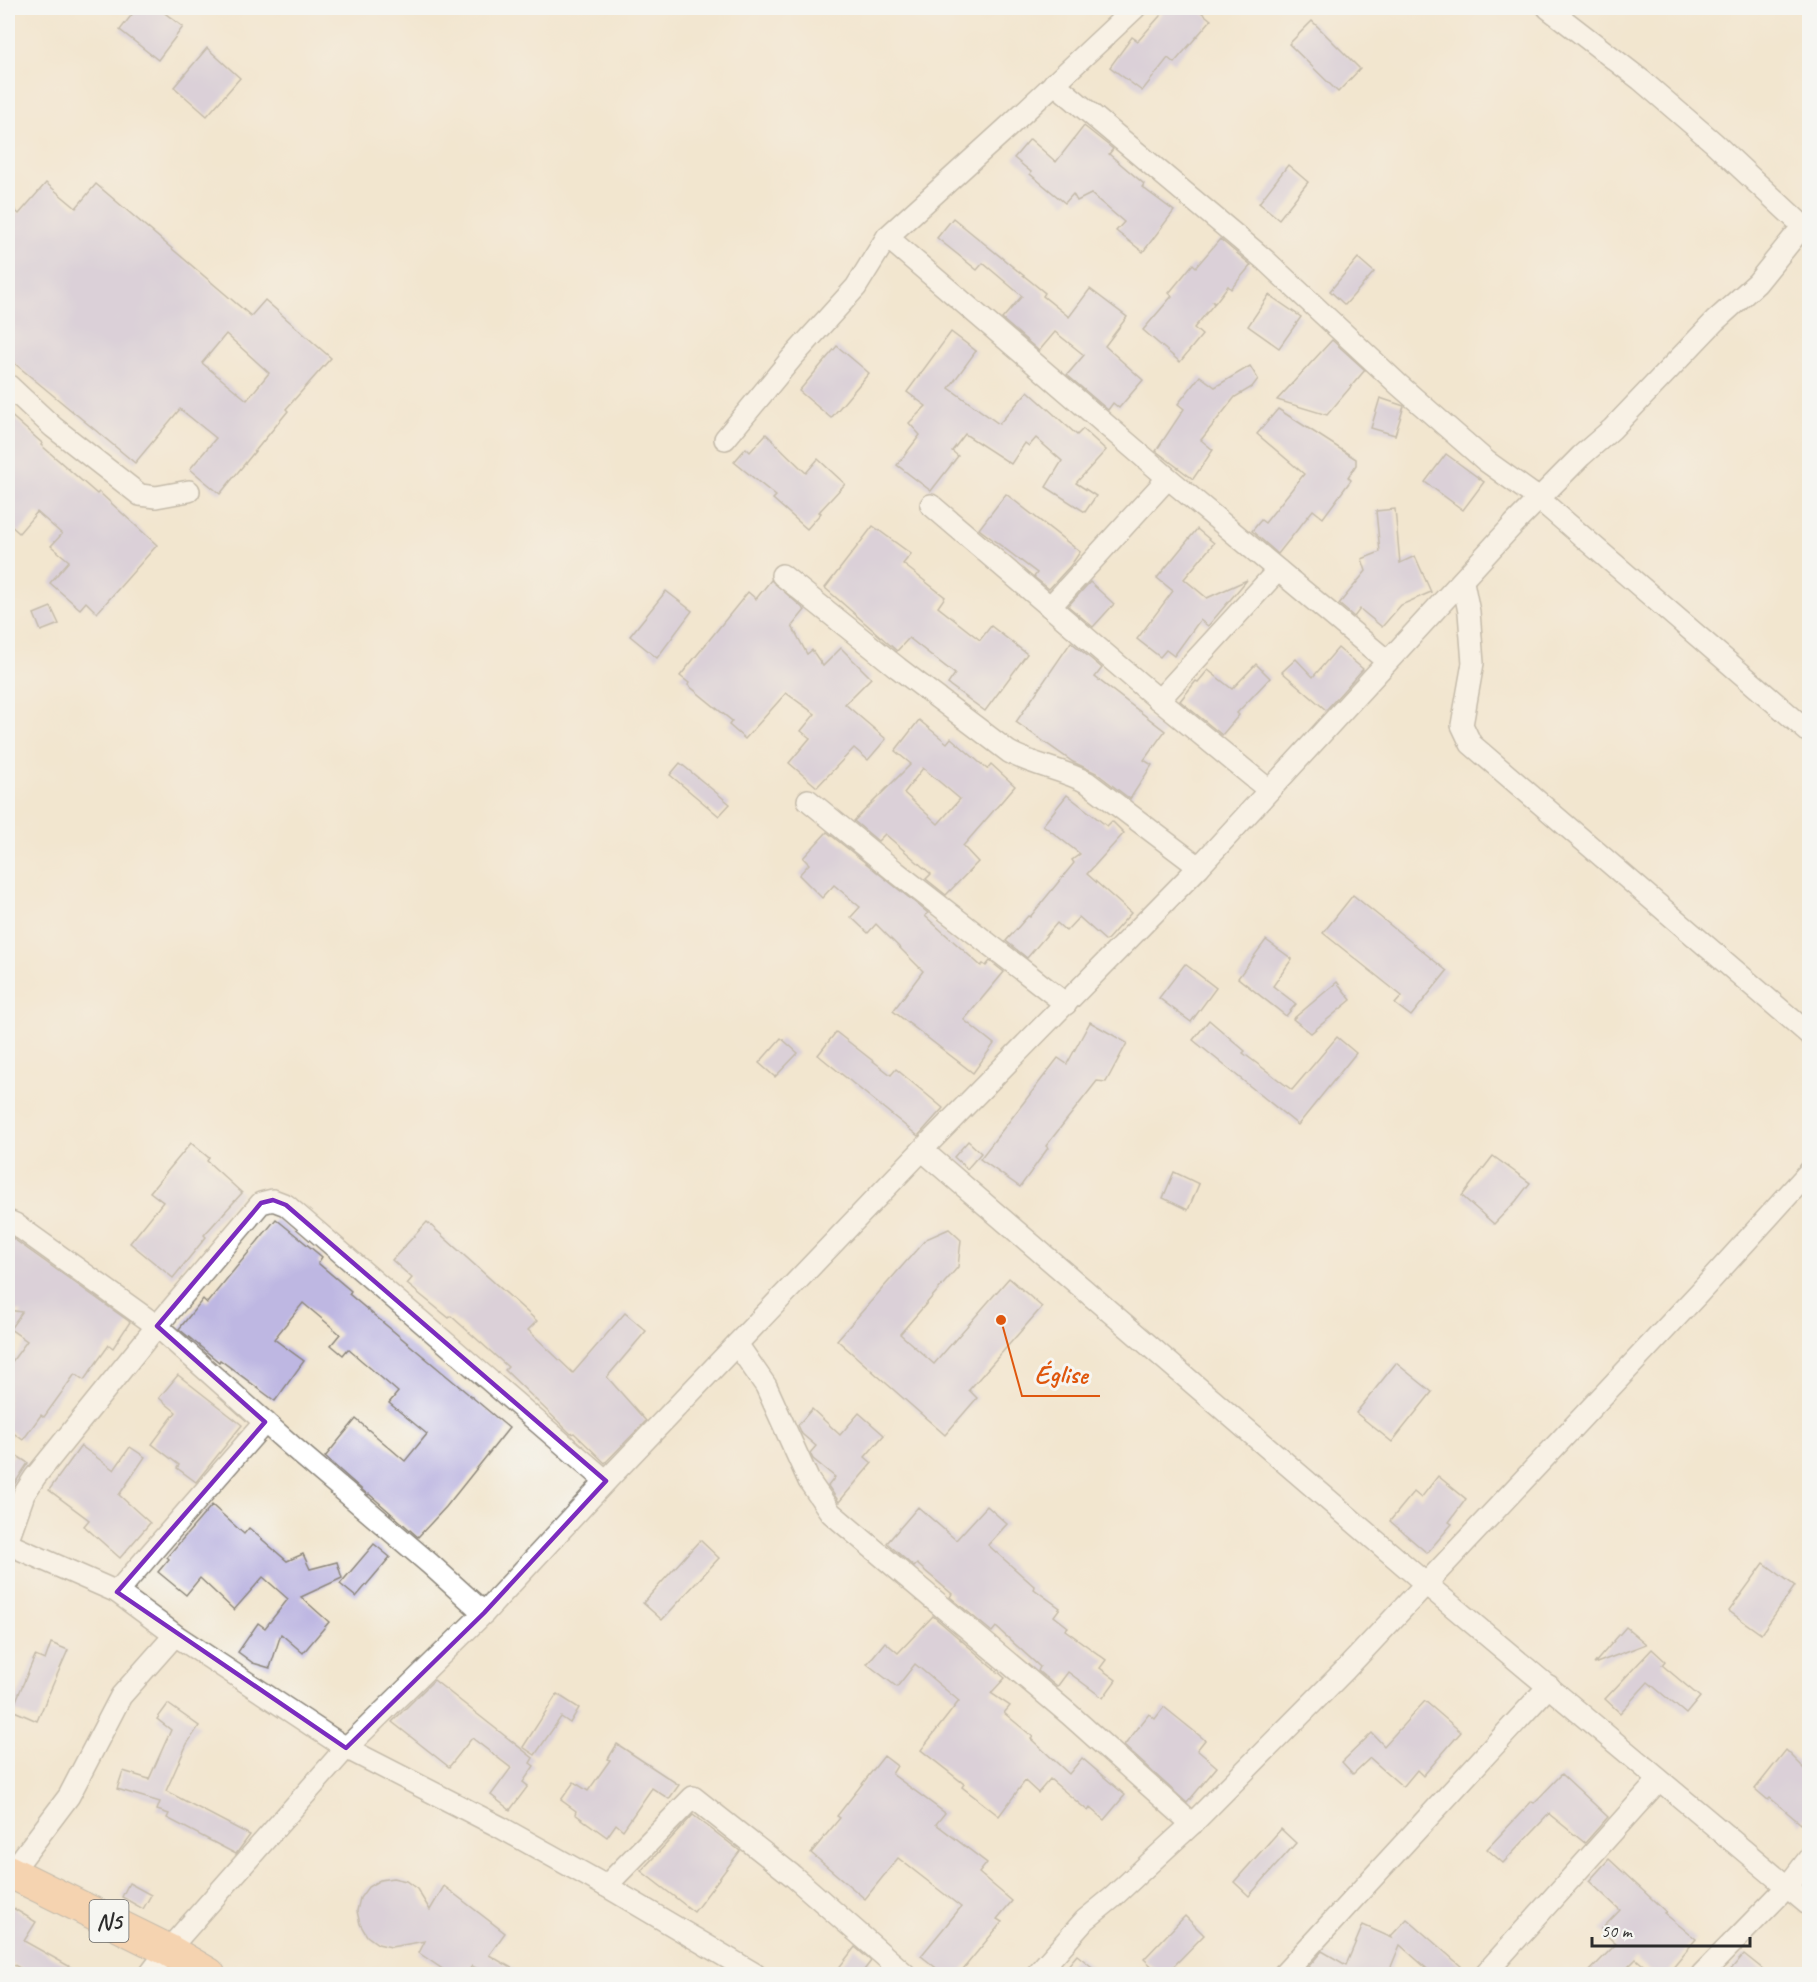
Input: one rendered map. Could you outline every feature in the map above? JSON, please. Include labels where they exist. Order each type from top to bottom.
[{"type":"highway","name":"N5","points":[[9,1872],[159,1962],[209,1974]]},
{"type":"street","points":[[725,439],[791,359],[856,287],[887,237],[1134,8]]},
{"type":"street","points":[[159,1962],[346,1748],[484,1613],[606,1481],[922,1150],[1199,867],[1539,499],[1581,456],[1612,429],[1715,321],[1757,283],[1803,226],[1659,95],[1548,8]]},
{"type":"street","points":[[1054,83],[1265,260],[1398,385],[1486,461],[1539,499],[1809,733]]},
{"type":"street","points":[[887,237],[1168,478],[1387,661]]},
{"type":"street","points":[[8,385],[53,427],[140,495],[156,498],[189,491]]},
{"type":"street","points":[[1050,607],[1168,478]]},
{"type":"street","points":[[931,505],[1159,700],[1269,790]]},
{"type":"street","points":[[1159,700],[1278,570]]},
{"type":"street","points":[[782,574],[898,668],[1009,752],[1028,762],[1072,775],[1088,783],[1199,867]]},
{"type":"street","points":[[1463,582],[1470,612],[1473,663],[1462,725],[1471,744],[1809,1035]]},
{"type":"street","points":[[808,800],[896,872],[1066,1004]]},
{"type":"street","points":[[922,1150],[1426,1584],[1809,1906]]},
{"type":"street","points":[[1037,1974],[1085,1920],[1192,1824],[1345,1670],[1700,1292],[1809,1171]]},
{"type":"street","points":[[8,1539],[24,1494],[35,1477],[157,1326],[261,1203],[273,1200],[286,1205],[606,1481]]},
{"type":"street","points":[[8,1221],[157,1326],[484,1613]]},
{"type":"street","points":[[737,1344],[765,1386],[809,1480],[831,1514],[1069,1714],[1192,1824]]},
{"type":"street","points":[[117,1592],[265,1422]]},
{"type":"street","points":[[8,1544],[117,1592],[175,1635],[346,1748],[500,1827],[606,1886],[755,1974]]},
{"type":"street","points":[[9,1872],[69,1796],[121,1696],[175,1635]]},
{"type":"street","points":[[1284,1974],[1549,1686]]},
{"type":"street","points":[[1485,1974],[1659,1780]]},
{"type":"street","points":[[606,1886],[693,1797],[794,1876],[905,1974]]},
{"type":"street","points":[[1702,1974],[1787,1887],[1809,1857]]},
{"type":"highlighted area","points":[[273,1200],[286,1205],[606,1481],[484,1613],[346,1748],[117,1592],[265,1422],[157,1326],[261,1203]]},
{"type":"building","points":[[137,8],[158,8],[183,27],[158,60],[120,30]]},
{"type":"building","points":[[1167,8],[1196,8],[1211,20],[1174,63],[1168,58],[1142,91],[1110,67],[1132,37],[1138,41]]},
{"type":"building","points":[[1312,21],[1360,69],[1338,92],[1289,44]]},
{"type":"building","points":[[207,48],[240,78],[207,116],[174,87]]},
{"type":"building","points":[[1084,126],[1113,149],[1109,154],[1144,184],[1142,187],[1174,211],[1143,252],[1116,231],[1124,222],[1091,194],[1077,201],[1073,194],[1065,203],[1014,158],[1030,139],[1056,162]]},
{"type":"building","points":[[1288,165],[1308,182],[1279,219],[1259,203]]},
{"type":"building","points":[[46,183],[76,208],[96,184],[251,316],[265,300],[331,358],[286,409],[288,411],[220,494],[190,469],[216,438],[180,409],[135,463],[8,358],[8,204],[19,214]],"holes":[[[226,334],[269,373],[247,400],[202,363]]]},
{"type":"building","points":[[953,218],[1045,293],[1043,296],[1069,317],[1090,289],[1127,317],[1105,346],[1143,380],[1119,408],[1113,403],[1108,410],[1067,375],[1084,355],[1055,332],[1039,351],[1002,319],[1022,296],[983,263],[977,270],[937,238]]},
{"type":"building","points":[[1220,239],[1251,265],[1231,289],[1228,286],[1215,303],[1212,301],[1214,304],[1194,328],[1202,335],[1180,362],[1143,330],[1172,296],[1169,293],[1193,264],[1196,267]]},
{"type":"building","points":[[1358,258],[1374,272],[1345,305],[1330,291]]},
{"type":"building","points":[[1269,295],[1301,317],[1279,348],[1248,326]]},
{"type":"building","points":[[951,332],[976,351],[949,388],[999,424],[1028,391],[1077,435],[1083,429],[1106,450],[1076,483],[1096,496],[1085,512],[1046,487],[1062,461],[1036,438],[1029,446],[1025,443],[1011,464],[965,434],[952,451],[958,456],[931,491],[897,465],[920,435],[909,423],[926,406],[907,392]]},
{"type":"building","points":[[1332,340],[1365,370],[1327,415],[1277,400]]},
{"type":"building","points":[[837,346],[869,373],[831,418],[799,391]]},
{"type":"building","points":[[1250,366],[1258,379],[1252,387],[1235,397],[1201,440],[1213,450],[1193,479],[1156,451],[1184,409],[1178,404],[1200,376],[1215,387]]},
{"type":"building","points":[[1380,398],[1404,406],[1395,435],[1371,428]]},
{"type":"building","points":[[1278,409],[1356,459],[1356,465],[1348,477],[1351,480],[1323,518],[1313,510],[1278,554],[1252,531],[1261,520],[1265,523],[1304,474],[1257,434]]},
{"type":"building","points":[[8,413],[42,443],[41,445],[97,494],[99,492],[157,545],[97,613],[86,602],[80,609],[50,583],[69,561],[51,546],[62,534],[37,512],[19,533],[8,523]]},
{"type":"building","points":[[766,434],[806,473],[818,459],[845,484],[807,529],[773,499],[776,496],[734,462],[746,448],[750,452]]},
{"type":"building","points":[[1446,454],[1484,482],[1463,510],[1425,482]]},
{"type":"building","points":[[1006,494],[1080,552],[1049,589],[1034,577],[1037,573],[979,529]]},
{"type":"building","points":[[1395,509],[1400,563],[1415,556],[1431,592],[1401,605],[1382,627],[1360,609],[1354,617],[1339,604],[1366,571],[1362,559],[1380,552],[1376,511]]},
{"type":"building","points":[[873,526],[911,554],[903,564],[945,597],[938,607],[980,640],[991,626],[1027,654],[985,711],[948,684],[955,674],[909,638],[897,651],[825,588]]},
{"type":"building","points":[[1197,529],[1214,543],[1184,579],[1207,598],[1247,580],[1208,626],[1200,620],[1174,656],[1166,650],[1160,657],[1137,639],[1173,591],[1157,578]]},
{"type":"building","points":[[771,580],[805,610],[792,626],[807,654],[812,650],[823,666],[841,648],[871,678],[845,704],[886,739],[868,760],[854,748],[817,787],[789,763],[810,738],[801,731],[815,714],[786,693],[745,739],[729,725],[732,721],[680,676],[748,592],[756,599]]},
{"type":"building","points":[[1090,582],[1114,604],[1093,627],[1068,606]]},
{"type":"building","points":[[666,591],[692,611],[657,658],[630,636]]},
{"type":"building","points":[[51,607],[59,624],[41,631],[34,614]]},
{"type":"building","points":[[1071,642],[1102,668],[1095,677],[1165,731],[1144,760],[1152,765],[1130,799],[1096,773],[1073,762],[1016,722]]},
{"type":"building","points":[[1338,648],[1363,669],[1326,710],[1282,672],[1296,659],[1313,677]]},
{"type":"building","points":[[1256,664],[1270,678],[1237,713],[1239,715],[1222,735],[1180,701],[1208,670],[1232,689]]},
{"type":"building","points":[[919,720],[947,743],[951,738],[987,769],[991,764],[1015,786],[963,846],[978,862],[946,895],[926,879],[931,874],[885,834],[878,841],[854,821],[911,764],[895,751]],"holes":[[[923,768],[960,799],[938,824],[904,793]]]},
{"type":"building","points":[[680,763],[730,804],[719,816],[670,775]]},
{"type":"building","points":[[1067,795],[1107,826],[1112,821],[1124,833],[1087,874],[1131,913],[1106,941],[1079,917],[1066,931],[1057,923],[1027,958],[1006,941],[1028,916],[1030,917],[1074,863],[1072,860],[1080,854],[1043,825]]},
{"type":"building","points":[[827,832],[928,913],[925,916],[981,966],[983,964],[986,966],[990,961],[1004,972],[964,1020],[994,1044],[973,1073],[893,1011],[923,971],[876,924],[868,933],[851,917],[860,907],[834,885],[822,898],[799,875],[809,864],[803,858]]},
{"type":"building","points":[[1353,895],[1447,971],[1411,1016],[1395,1004],[1402,996],[1323,933]]},
{"type":"building","points":[[1266,940],[1292,959],[1273,986],[1296,1004],[1286,1016],[1238,978]]},
{"type":"building","points":[[1185,964],[1216,988],[1191,1022],[1159,998]]},
{"type":"building","points":[[1337,982],[1351,1000],[1311,1033],[1293,1019]]},
{"type":"building","points":[[1209,1020],[1245,1051],[1243,1053],[1292,1090],[1337,1037],[1356,1053],[1298,1125],[1193,1040]]},
{"type":"building","points":[[1090,1022],[1127,1043],[1106,1082],[1097,1081],[1046,1146],[1048,1148],[1020,1187],[980,1159],[1058,1058],[1067,1064]]},
{"type":"building","points":[[836,1032],[891,1075],[896,1069],[943,1108],[918,1136],[818,1055]]},
{"type":"building","points":[[781,1038],[798,1053],[775,1077],[759,1063]]},
{"type":"building","points":[[968,1141],[981,1153],[967,1169],[954,1157]]},
{"type":"building","points":[[191,1143],[209,1158],[207,1161],[242,1193],[204,1235],[206,1237],[173,1278],[130,1243],[163,1202],[150,1192]]},
{"type":"building","points":[[1493,1156],[1530,1183],[1494,1224],[1462,1196]]},
{"type":"building","points":[[1174,1172],[1199,1184],[1188,1210],[1163,1198]]},
{"type":"building","points":[[276,1219],[322,1257],[318,1263],[351,1291],[349,1294],[509,1428],[446,1507],[418,1537],[325,1457],[356,1419],[405,1461],[427,1434],[389,1403],[398,1392],[348,1349],[343,1355],[331,1345],[340,1334],[303,1303],[274,1339],[304,1361],[275,1401],[220,1360],[219,1362],[179,1329],[203,1299],[207,1303]]},
{"type":"building","points":[[427,1222],[537,1321],[528,1330],[573,1373],[625,1313],[646,1331],[607,1377],[646,1421],[605,1463],[574,1433],[571,1434],[505,1370],[508,1367],[451,1316],[449,1318],[407,1284],[412,1278],[392,1260]]},
{"type":"building","points":[[949,1229],[961,1240],[958,1267],[900,1334],[934,1364],[1009,1278],[1042,1307],[969,1390],[977,1398],[945,1435],[837,1340],[926,1239]]},
{"type":"building","points":[[8,1235],[130,1322],[113,1348],[109,1345],[84,1380],[75,1374],[44,1417],[41,1415],[23,1440],[8,1429],[8,1367],[27,1341],[10,1329],[22,1312],[8,1310]]},
{"type":"building","points":[[1396,1363],[1432,1392],[1392,1442],[1356,1413]]},
{"type":"building","points":[[178,1375],[242,1425],[196,1482],[177,1468],[179,1465],[152,1444],[176,1412],[159,1398]]},
{"type":"building","points":[[812,1409],[840,1435],[859,1413],[884,1435],[865,1457],[872,1463],[839,1502],[828,1486],[835,1477],[813,1459],[810,1453],[816,1446],[802,1434],[798,1425]]},
{"type":"building","points":[[81,1446],[114,1470],[130,1447],[145,1457],[119,1495],[150,1523],[120,1558],[84,1526],[89,1520],[49,1490]]},
{"type":"building","points":[[14,1454],[28,1463],[8,1494],[8,1464]]},
{"type":"building","points":[[1438,1476],[1466,1499],[1449,1522],[1452,1524],[1427,1553],[1390,1521],[1414,1492],[1421,1498]]},
{"type":"building","points":[[212,1505],[244,1534],[249,1528],[287,1561],[303,1554],[310,1569],[337,1562],[342,1578],[301,1597],[329,1622],[303,1653],[281,1634],[270,1668],[253,1663],[238,1652],[258,1623],[265,1628],[288,1599],[263,1577],[234,1610],[200,1578],[186,1595],[158,1572],[169,1559],[167,1557]]},
{"type":"building","points":[[987,1506],[1007,1524],[988,1545],[1035,1587],[1034,1589],[1060,1608],[1054,1616],[1068,1627],[1065,1630],[1106,1660],[1100,1668],[1116,1680],[1103,1698],[1068,1672],[1057,1687],[1038,1671],[1040,1667],[996,1627],[992,1632],[950,1597],[952,1594],[917,1564],[914,1567],[887,1543],[918,1507],[956,1540]]},
{"type":"building","points":[[700,1540],[719,1558],[662,1620],[643,1603]]},
{"type":"building","points":[[374,1544],[390,1557],[356,1597],[340,1584]]},
{"type":"building","points":[[1764,1563],[1795,1586],[1761,1634],[1729,1611]]},
{"type":"building","points":[[933,1616],[1005,1678],[991,1693],[1010,1706],[1004,1713],[1033,1737],[1031,1739],[1069,1774],[1082,1758],[1125,1795],[1104,1820],[1090,1808],[1088,1811],[1050,1779],[1038,1793],[1025,1781],[999,1816],[962,1787],[964,1784],[921,1750],[959,1701],[915,1664],[897,1687],[867,1664],[885,1642],[898,1653]]},
{"type":"building","points":[[1626,1627],[1646,1644],[1594,1664]]},
{"type":"building","points":[[51,1643],[68,1650],[37,1721],[12,1710],[35,1656],[45,1660]]},
{"type":"building","points":[[1652,1649],[1665,1661],[1662,1665],[1700,1697],[1686,1714],[1648,1682],[1620,1713],[1605,1699]]},
{"type":"building","points":[[434,1680],[533,1758],[530,1763],[534,1766],[523,1782],[528,1786],[510,1810],[491,1795],[511,1768],[472,1738],[449,1767],[392,1722]]},
{"type":"building","points":[[557,1694],[579,1708],[570,1723],[561,1717],[535,1755],[523,1747]]},
{"type":"building","points":[[1425,1701],[1461,1732],[1423,1776],[1417,1770],[1403,1787],[1370,1758],[1353,1774],[1342,1762],[1372,1733],[1384,1746]]},
{"type":"building","points":[[168,1704],[199,1726],[187,1744],[166,1791],[250,1835],[236,1854],[167,1818],[169,1814],[157,1810],[160,1802],[117,1789],[123,1771],[149,1779],[171,1730],[157,1719]]},
{"type":"building","points":[[1164,1707],[1205,1740],[1197,1750],[1217,1767],[1187,1803],[1124,1746],[1149,1714],[1155,1719]]},
{"type":"building","points":[[617,1744],[679,1785],[669,1799],[652,1788],[623,1830],[616,1824],[607,1837],[575,1814],[576,1811],[561,1800],[574,1782],[588,1791],[610,1760],[608,1759]]},
{"type":"building","points":[[1786,1750],[1809,1773],[1809,1813],[1801,1824],[1770,1798],[1768,1800],[1755,1789]]},
{"type":"building","points":[[884,1756],[897,1766],[892,1774],[945,1813],[936,1824],[987,1863],[979,1873],[1012,1901],[997,1919],[1002,1922],[959,1974],[944,1974],[921,1956],[961,1907],[898,1858],[865,1899],[811,1853],[840,1818],[837,1816]]},
{"type":"building","points":[[1562,1774],[1608,1817],[1585,1843],[1549,1814],[1503,1863],[1487,1849],[1532,1801],[1534,1803]]},
{"type":"building","points":[[693,1815],[740,1851],[694,1912],[641,1871]]},
{"type":"building","points":[[1281,1829],[1296,1843],[1249,1896],[1234,1882]]},
{"type":"building","points":[[1609,1859],[1666,1912],[1664,1913],[1696,1939],[1667,1974],[1654,1974],[1636,1959],[1621,1974],[1587,1974],[1616,1944],[1601,1930],[1620,1910],[1589,1881]]},
{"type":"building","points":[[393,1878],[406,1881],[417,1889],[430,1910],[444,1886],[505,1933],[489,1955],[522,1974],[487,1974],[472,1966],[466,1974],[450,1974],[419,1953],[425,1941],[391,1947],[378,1944],[367,1936],[360,1924],[357,1911],[360,1898],[368,1887],[380,1880]]},
{"type":"building","points":[[129,1883],[151,1895],[143,1909],[122,1897]]},
{"type":"building","points":[[8,1905],[36,1922],[24,1941],[83,1974],[30,1974],[11,1963],[8,1968]]},
{"type":"building","points":[[1185,1916],[1204,1935],[1166,1974],[1160,1974],[1144,1959]]},
{"type":"building","points":[[1407,1919],[1470,1974],[1433,1974],[1400,1945],[1388,1974],[1302,1974],[1322,1951],[1346,1965],[1363,1925],[1392,1938],[1391,1936]]},
{"type":"building","points":[[855,1947],[871,1961],[861,1974],[834,1974]]},
{"type":"building","points":[[1744,1954],[1769,1974],[1727,1974]]},
{"type":"building","points":[[1077,1955],[1101,1974],[1061,1974]]},
{"type":"place","name":"Église","points":[[1001,1320]]}]
